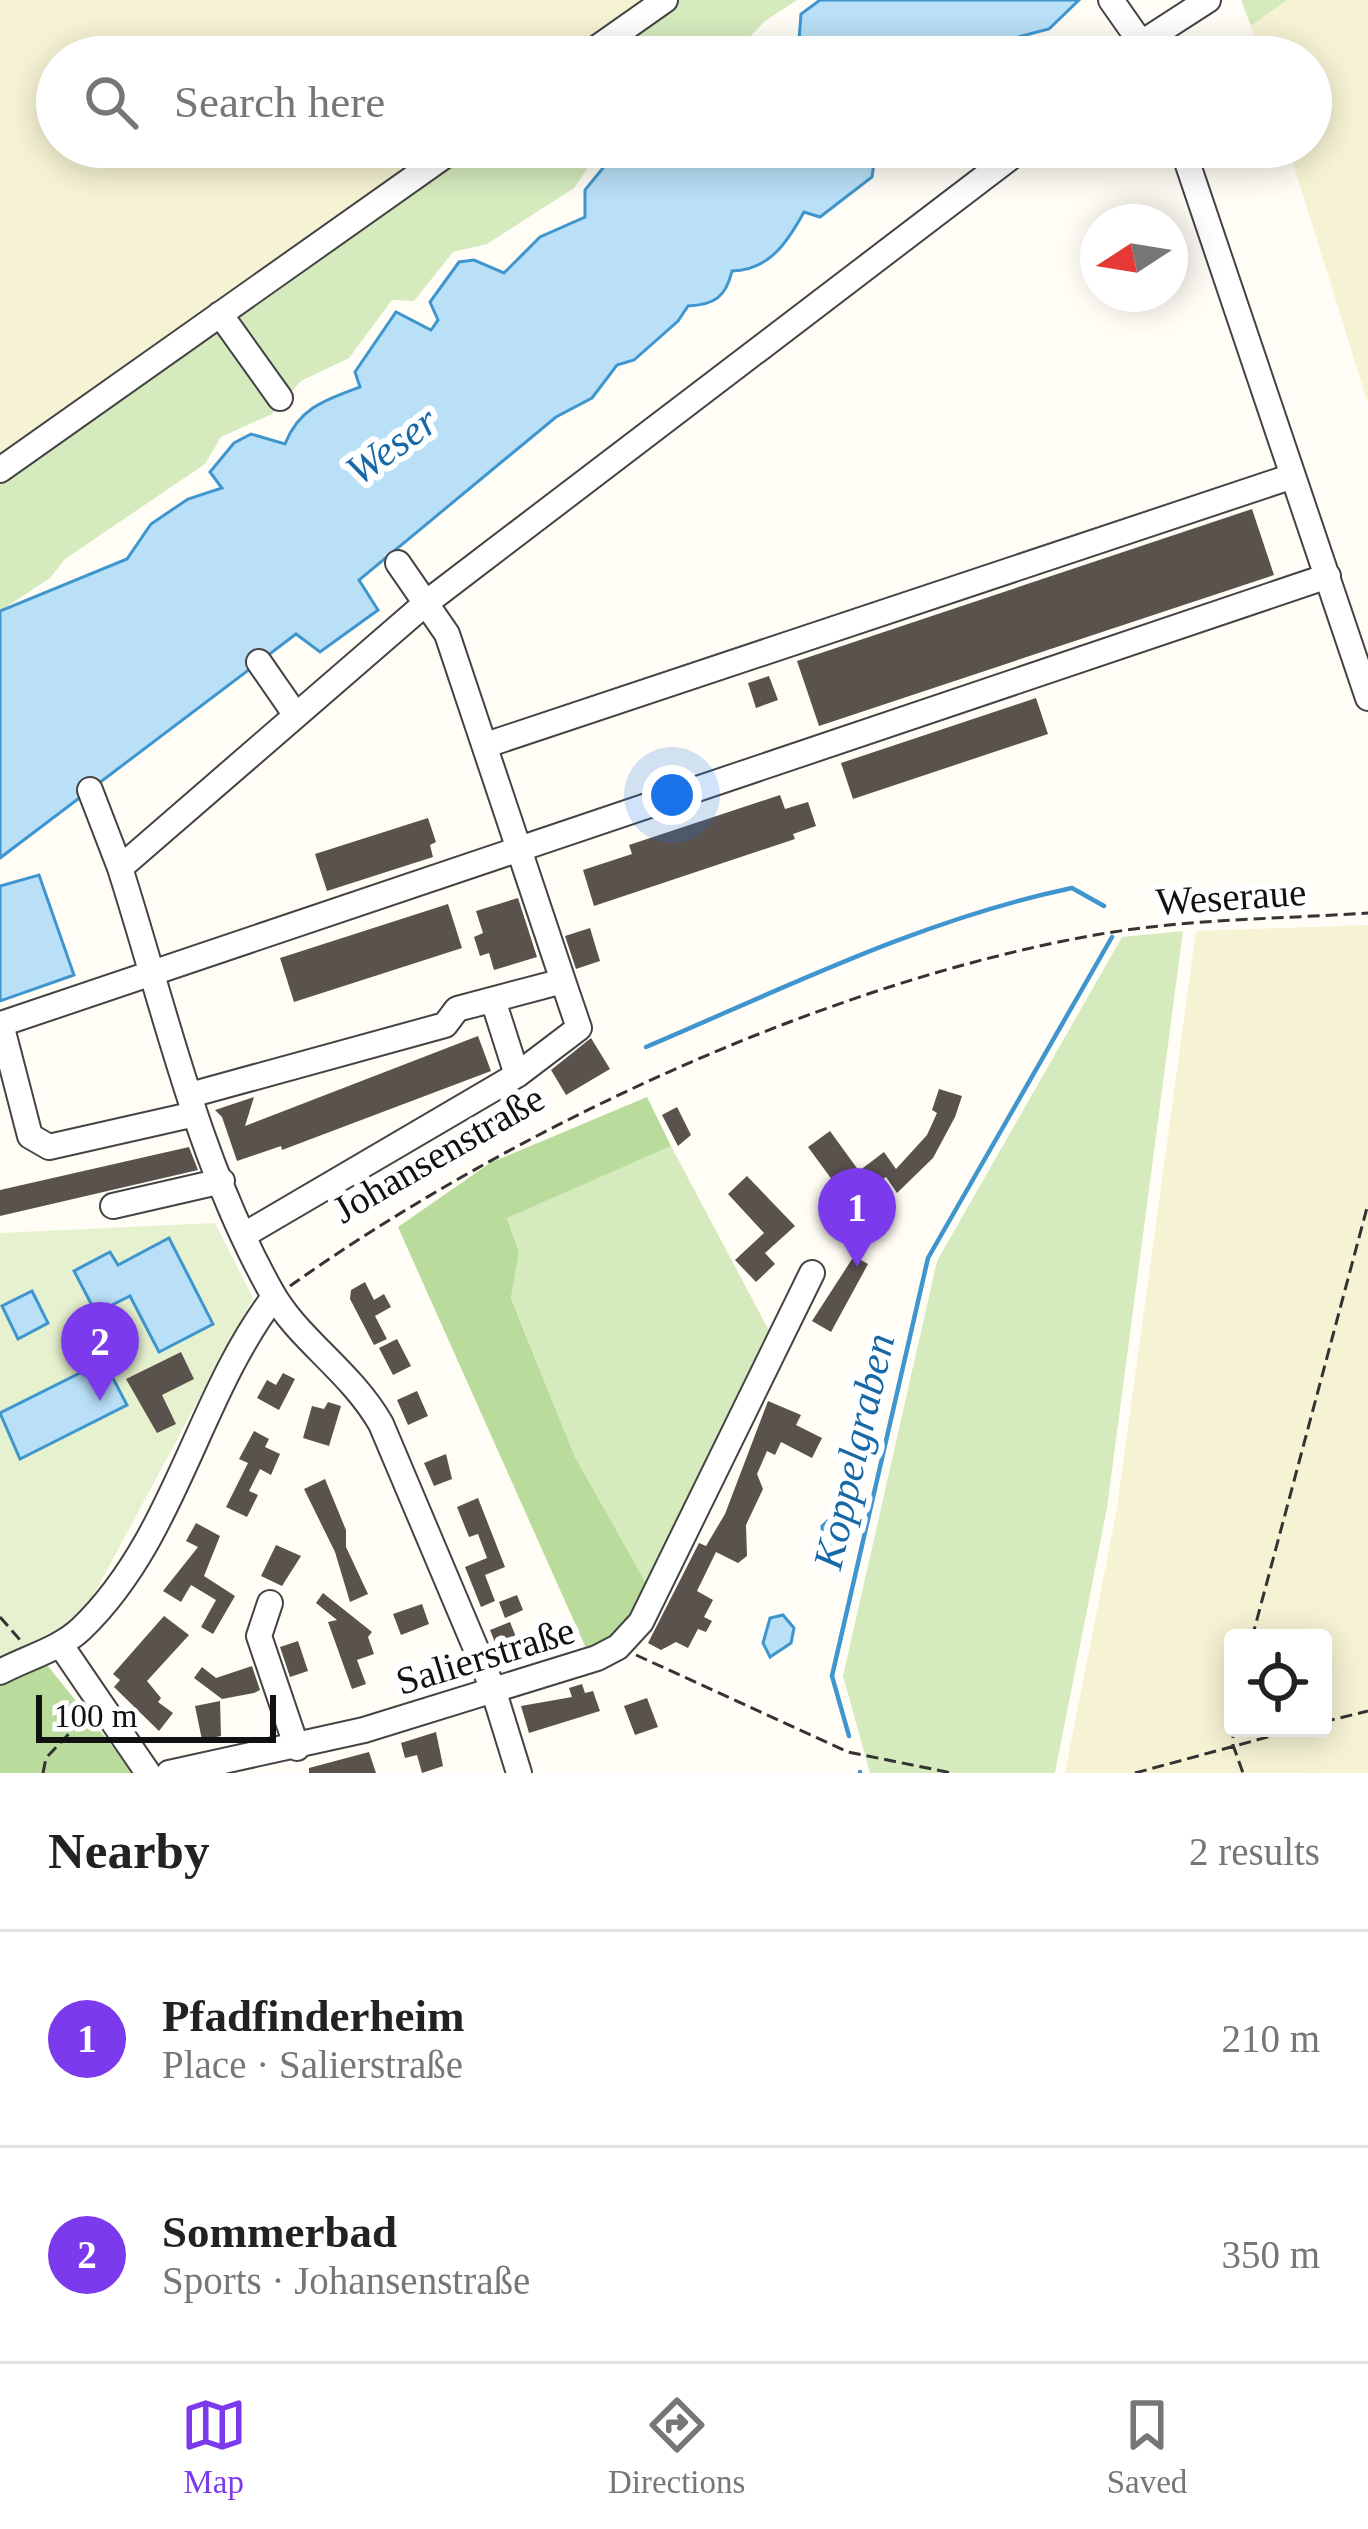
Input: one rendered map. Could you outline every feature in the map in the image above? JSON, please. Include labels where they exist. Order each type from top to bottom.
[{"type":"street","points":[[613,36],[664,0]]},
{"type":"street","points":[[1111,0],[1136,36]]},
{"type":"street","points":[[1166,36],[1208,0]]},
{"type":"street","points":[[0,470],[427,168]]},
{"type":"street","points":[[120,868],[426,603],[996,168]]},
{"type":"street","points":[[1189,168],[1368,698]]},
{"type":"street","points":[[220,314],[280,398]]},
{"type":"street","points":[[486,746],[1293,476]]},
{"type":"street","points":[[244,1235],[517,1075],[579,1028],[447,634],[398,563]]},
{"type":"street","points":[[563,981],[457,1009],[445,1025],[49,1147],[30,1136],[0,1024],[1328,576]]},
{"type":"street","points":[[259,662],[295,714]]},
{"type":"street","points":[[90,790],[120,868],[193,1105],[244,1235],[274,1297],[340,1365],[372,1409],[493,1689],[519,1773]]},
{"type":"street","points":[[493,1000],[517,1075]]},
{"type":"street","points":[[113,1206],[222,1181]]},
{"type":"street","name":"Salierstraße","points":[[169,1773],[297,1748],[597,1658],[618,1647],[641,1622],[812,1273]]},
{"type":"street","points":[[0,1672],[60,1644],[80,1630],[107,1598],[151,1533],[274,1297]]},
{"type":"street","points":[[270,1603],[259,1636],[297,1748]]},
{"type":"street","points":[[60,1644],[148,1773]]},
{"type":"path","name":"Weseraue","points":[[1097,934],[1368,913]]},
{"type":"path","name":"Johansenstraße","points":[[274,1297],[361,1235],[576,1115],[871,994],[1097,934]]},
{"type":"path","points":[[1254,1629],[1368,1204]]},
{"type":"path","points":[[0,1617],[16,1636]]},
{"type":"path","points":[[618,1647],[848,1752],[952,1773]]},
{"type":"path","points":[[43,1773],[46,1758],[102,1700]]},
{"type":"path","points":[[1332,1720],[1368,1711]]},
{"type":"path","points":[[1233,1737],[1243,1773]]},
{"type":"path","points":[[1135,1773],[1265,1737]]},
{"type":"shaded area","points":[[0,0],[652,0],[601,36],[36,36],[36,168],[414,168],[0,460]]},
{"type":"shaded area","points":[[1287,0],[1368,0],[1368,404],[1295,168],[1332,168],[1332,36],[1254,36],[1251,26]]},
{"type":"shaded area","points":[[1368,925],[1368,1773],[1065,1773],[1117,1508],[1196,931]]},
{"type":"green space","points":[[675,0],[797,0],[750,36],[624,36]]},
{"type":"green space","points":[[1241,0],[1287,0],[1251,26]]},
{"type":"green space","points":[[437,168],[588,168],[574,188],[487,244],[453,252],[414,301],[392,300],[349,358],[301,381],[272,414],[221,437],[205,464],[65,559],[50,578],[0,611],[0,477]]},
{"type":"green space","points":[[1183,931],[1107,1508],[1055,1773],[870,1773],[843,1676],[937,1261],[1122,937]]},
{"type":"green space","points":[[647,1097],[671,1146],[507,1218],[519,1252],[511,1298],[575,1457],[650,1590],[642,1609],[590,1657],[398,1227],[490,1163]]},
{"type":"green space","points":[[671,1146],[774,1340],[650,1590],[575,1457],[511,1297],[519,1252],[507,1217]]},
{"type":"green space","points":[[215,1223],[253,1298],[92,1598],[76,1620],[0,1658],[0,1233]]},
{"type":"green space","points":[[43,1660],[134,1773],[0,1773],[0,1679]]},
{"type":"water","points":[[820,0],[1079,0],[1049,29],[1022,36],[799,36],[801,14]]},
{"type":"water","name":"Weser","points":[[603,168],[873,168],[872,177],[820,217],[804,212],[776,253],[756,266],[732,271],[718,298],[688,306],[634,360],[617,365],[592,398],[556,417],[359,580],[378,610],[320,652],[296,634],[0,858],[0,611],[127,559],[151,524],[188,499],[222,488],[210,472],[234,443],[251,434],[285,444],[306,414],[360,387],[355,372],[396,312],[431,330],[438,320],[430,302],[459,262],[474,260],[504,273],[540,237],[585,217],[585,190]]},
{"type":"water","points":[[39,875],[74,975],[0,1001],[0,886]]},
{"type":"water","points":[[169,1238],[213,1324],[159,1352],[130,1296],[96,1313],[74,1271],[110,1252],[118,1265]]},
{"type":"water","points":[[32,1291],[48,1323],[18,1339],[2,1306]]},
{"type":"water","points":[[104,1361],[127,1405],[20,1459],[0,1413]]},
{"type":"water","points":[[835,1514],[848,1525],[840,1553],[823,1545],[822,1526]]},
{"type":"water","points":[[783,1615],[794,1628],[791,1643],[770,1657],[763,1643],[770,1618]]},
{"type":"building","points":[[1252,509],[1274,575],[819,726],[797,661]]},
{"type":"building","points":[[769,676],[778,700],[756,708],[748,683]]},
{"type":"building","points":[[1036,698],[1048,734],[853,799],[841,763]]},
{"type":"building","points":[[780,795],[785,809],[808,802],[816,826],[793,834],[795,839],[594,906],[583,870],[632,854],[629,845]]},
{"type":"building","points":[[428,818],[436,842],[430,845],[433,857],[327,891],[315,854]]},
{"type":"building","points":[[518,898],[537,957],[494,970],[489,953],[480,956],[474,937],[483,933],[476,911]]},
{"type":"building","points":[[448,904],[462,948],[294,1002],[280,958]]},
{"type":"building","points":[[590,928],[600,961],[576,969],[565,936]]},
{"type":"building","points":[[478,1036],[491,1071],[282,1150],[281,1146],[237,1161],[222,1117],[215,1110],[254,1097],[245,1126]]},
{"type":"building","points":[[591,1038],[610,1069],[566,1095],[551,1070]]},
{"type":"building","points":[[939,1089],[962,1096],[955,1117],[933,1158],[897,1193],[886,1177],[855,1198],[846,1190],[841,1192],[808,1147],[830,1131],[859,1171],[884,1152],[896,1169],[927,1135],[937,1113],[932,1110]]},
{"type":"building","points":[[677,1107],[691,1135],[678,1146],[662,1115]]},
{"type":"building","points":[[189,1147],[198,1170],[0,1216],[0,1190]]},
{"type":"building","points":[[747,1176],[795,1226],[765,1253],[775,1264],[756,1282],[735,1260],[764,1233],[728,1194]]},
{"type":"building","points":[[854,1256],[868,1264],[831,1332],[812,1321]]},
{"type":"building","points":[[365,1282],[374,1300],[384,1294],[391,1307],[375,1316],[387,1339],[374,1345],[350,1299],[351,1290]]},
{"type":"building","points":[[397,1339],[411,1366],[393,1375],[379,1348]]},
{"type":"building","points":[[181,1352],[194,1379],[162,1395],[176,1424],[157,1433],[126,1379]]},
{"type":"building","points":[[283,1373],[295,1379],[279,1410],[257,1398],[267,1380],[276,1385]]},
{"type":"building","points":[[417,1391],[428,1416],[408,1425],[397,1400]]},
{"type":"building","points":[[768,1401],[801,1415],[796,1425],[822,1438],[812,1458],[781,1442],[775,1455],[767,1451],[757,1474],[763,1489],[746,1525],[747,1556],[738,1563],[716,1552],[697,1591],[713,1600],[704,1617],[712,1621],[706,1632],[698,1629],[688,1648],[676,1642],[661,1650],[648,1643],[699,1543],[706,1546],[725,1514]]},
{"type":"building","points":[[328,1402],[341,1406],[329,1446],[303,1438],[312,1406],[324,1409]]},
{"type":"building","points":[[254,1431],[269,1439],[265,1447],[280,1454],[271,1475],[260,1469],[249,1491],[258,1495],[247,1517],[226,1507],[248,1463],[239,1459]]},
{"type":"building","points":[[446,1454],[452,1479],[434,1486],[424,1463]]},
{"type":"building","points":[[325,1479],[346,1530],[346,1547],[368,1594],[350,1602],[335,1552],[304,1489]]},
{"type":"building","points":[[478,1498],[505,1567],[485,1575],[495,1601],[481,1607],[465,1567],[487,1558],[478,1534],[469,1537],[457,1507]]},
{"type":"building","points":[[196,1523],[220,1536],[204,1576],[235,1596],[213,1634],[201,1627],[216,1600],[191,1585],[181,1602],[163,1591],[198,1547],[186,1541]]},
{"type":"building","points":[[276,1545],[301,1556],[282,1586],[261,1576]]},
{"type":"building","points":[[323,1593],[372,1632],[368,1637],[374,1654],[357,1660],[366,1684],[352,1689],[328,1622],[337,1620],[316,1603]]},
{"type":"building","points":[[517,1595],[523,1610],[505,1618],[499,1602]]},
{"type":"building","points":[[422,1604],[429,1624],[401,1635],[393,1614]]},
{"type":"building","points":[[164,1616],[189,1635],[147,1681],[161,1698],[158,1702],[173,1713],[159,1731],[114,1687],[120,1680],[113,1674]]},
{"type":"building","points":[[510,1622],[520,1647],[500,1655],[490,1630]]},
{"type":"building","points":[[298,1641],[308,1671],[290,1677],[280,1647]]},
{"type":"building","points":[[252,1666],[260,1690],[254,1693],[222,1699],[194,1678],[202,1667],[216,1678]]},
{"type":"building","points":[[582,1684],[585,1693],[593,1691],[600,1711],[529,1733],[521,1706],[572,1697],[569,1688]]},
{"type":"building","points":[[647,1698],[658,1727],[635,1735],[624,1706]]},
{"type":"building","points":[[220,1701],[221,1736],[202,1740],[195,1706]]},
{"type":"building","points":[[436,1732],[443,1766],[422,1773],[417,1755],[405,1758],[401,1743]]},
{"type":"building","points":[[369,1752],[376,1773],[309,1773],[309,1768]]},
{"type":"waterway","name":"Koppelgraben","points":[[646,1047],[908,936],[1017,901],[1072,888],[1104,906]]},
{"type":"waterway","name":"Koppelgraben","points":[[849,1736],[832,1676],[928,1258],[1112,937]]},
{"type":"place","name":"Pfadfinderheim","points":[[857,1267]]},
{"type":"place","name":"Sommerbad","points":[[100,1401]]}]
